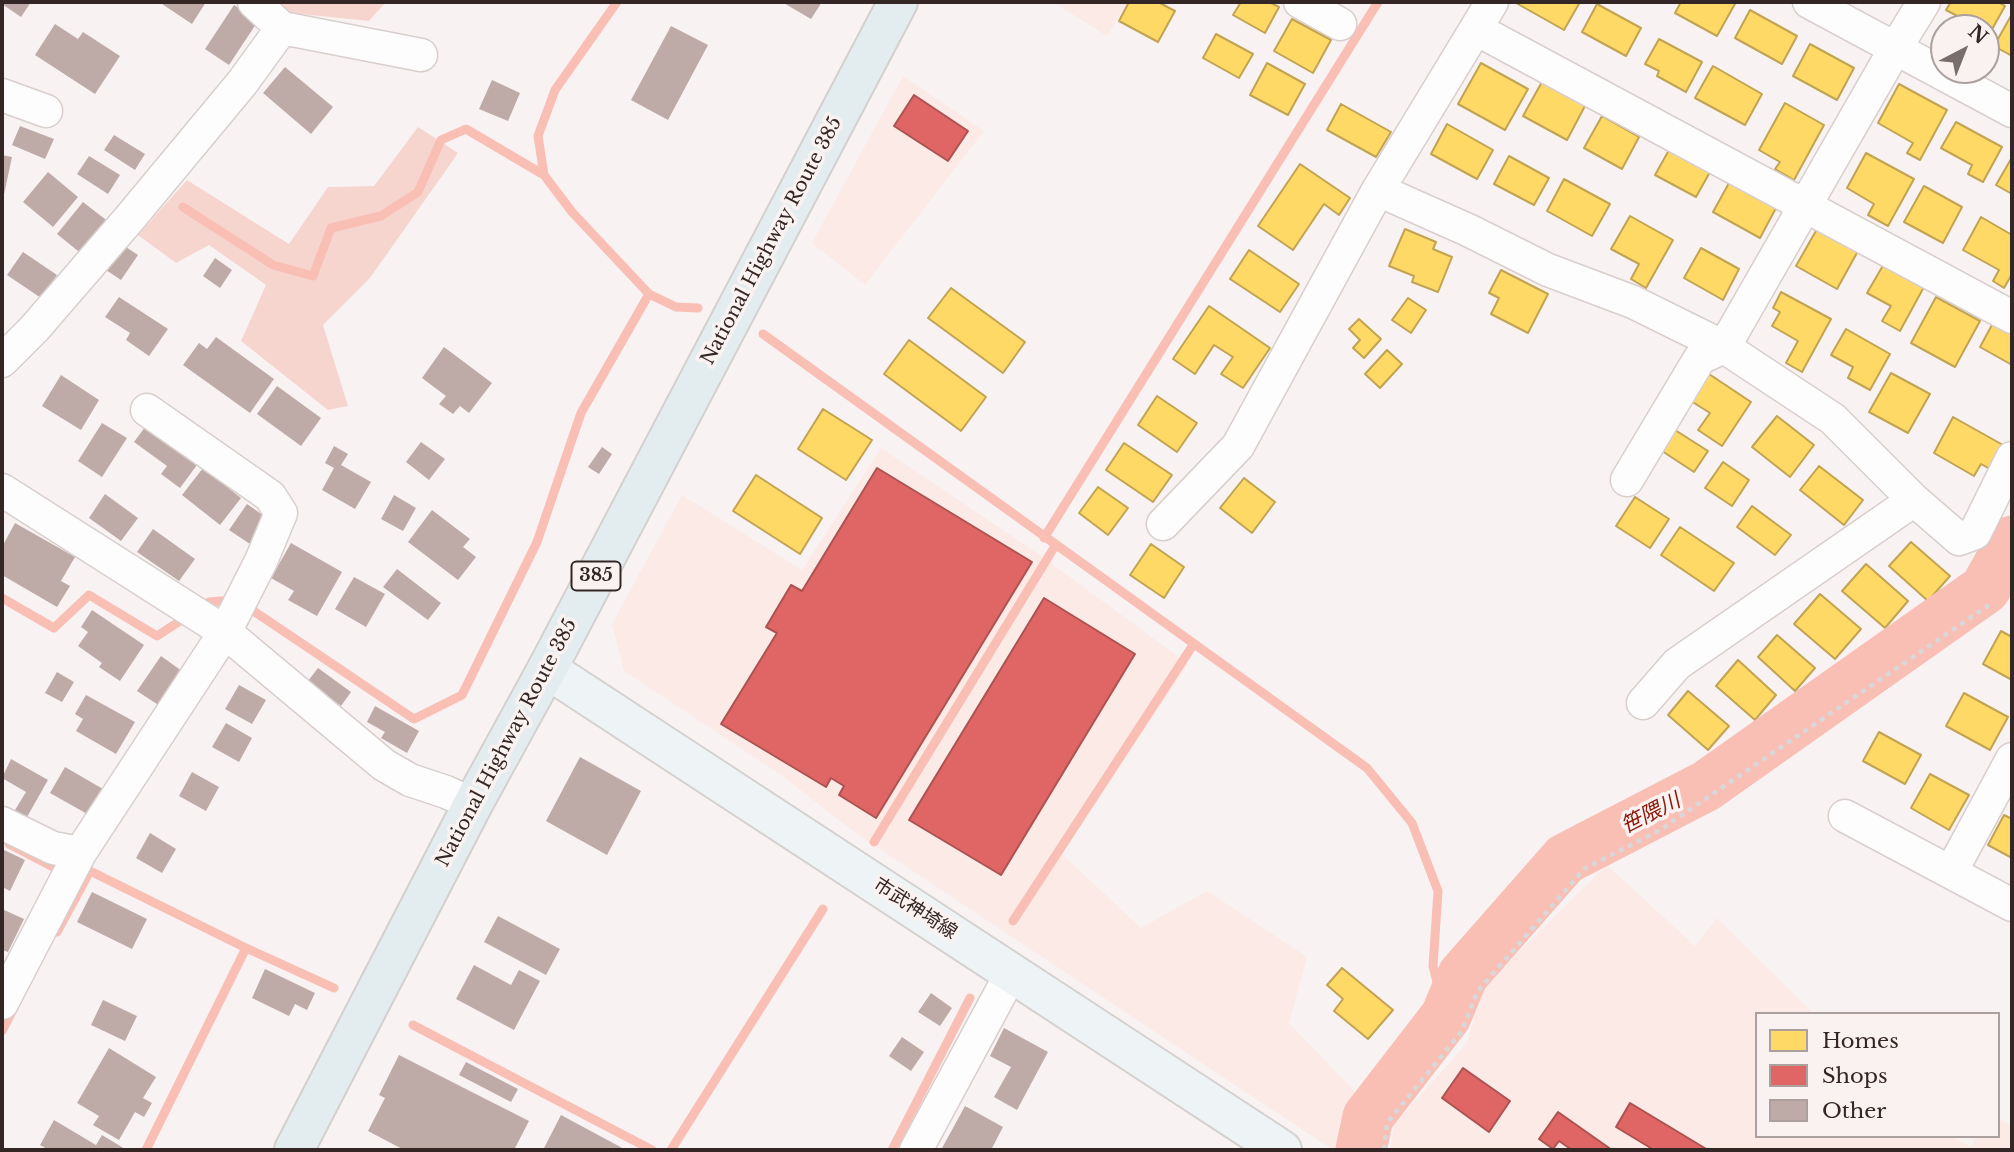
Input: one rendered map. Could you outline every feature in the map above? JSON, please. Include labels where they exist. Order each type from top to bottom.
[{"type":"highway","name":"National Highway Route 385","points":[[294,1150],[473,804],[547,669],[898,2]]},
{"type":"main road","name":"市武神埼線","points":[[547,669],[1282,1150]]},
{"type":"street","points":[[254,2],[282,29],[421,55]]},
{"type":"street","points":[[1300,2],[1340,24]]},
{"type":"street","points":[[1163,524],[1238,446],[1378,190],[1492,2]]},
{"type":"street","points":[[1809,2],[2012,111]]},
{"type":"street","points":[[1627,480],[1699,358],[1724,347],[1924,2]]},
{"type":"street","points":[[2,361],[129,219],[242,83],[282,29]]},
{"type":"street","points":[[1476,29],[2012,317]]},
{"type":"street","points":[[2,95],[46,111]]},
{"type":"street","points":[[1378,190],[1468,230],[1548,270],[1633,302],[1724,347],[1833,419],[1914,500],[1959,539],[1975,533],[2012,458]]},
{"type":"street","points":[[2,1003],[80,853],[225,632],[261,561],[281,513],[270,496],[147,410]]},
{"type":"street","points":[[2,490],[225,632],[384,765],[410,780],[473,804]]},
{"type":"street","points":[[1643,703],[1677,664],[1914,500]]},
{"type":"street","points":[[1951,872],[2012,759]]},
{"type":"street","points":[[1845,816],[2012,905]]},
{"type":"street","points":[[2,823],[53,848],[80,853]]},
{"type":"street","points":[[916,1150],[1012,972]]},
{"type":"path","points":[[1384,1150],[1387,1124],[1462,1031],[1477,992],[1584,869],[1660,830],[1989,605]]},
{"type":"shaded area","points":[[275,2],[386,2],[369,21],[281,12]]},
{"type":"shaded area","points":[[1053,2],[1127,2],[1107,36]]},
{"type":"shaded area","points":[[903,76],[984,131],[865,285],[812,243]]},
{"type":"shaded area","points":[[418,127],[458,153],[370,278],[323,325],[348,406],[328,410],[241,341],[266,285],[209,245],[176,263],[138,235],[187,180],[289,244],[328,187],[374,186]]},
{"type":"shaded area","points":[[881,448],[1040,555],[1188,664],[1062,854],[1141,928],[1207,891],[1307,957],[1289,1023],[1363,1100],[1340,1150],[1333,1150],[857,834],[781,775],[624,671],[612,624],[682,495],[802,570]]},
{"type":"shaded area","points":[[1607,865],[1695,946],[1717,918],[1812,1012],[1755,1012],[1755,1138],[1955,1138],[1971,1147],[1976,1138],[2000,1138],[2000,1120],[2012,1126],[2012,1150],[1390,1150],[1394,1125],[1466,1044],[1485,985]]},
{"type":"building: Homes","points":[[1129,2],[1158,2],[1175,11],[1158,42],[1119,21]]},
{"type":"building: Homes","points":[[1241,2],[1269,2],[1279,7],[1265,33],[1233,15]]},
{"type":"building: Homes","points":[[1517,2],[1580,2],[1564,30]]},
{"type":"building: Homes","points":[[1681,2],[1736,2],[1717,36],[1675,13]]},
{"type":"building: Homes","points":[[1951,2],[1998,2],[2005,6],[2000,15],[1954,14],[1946,10]]},
{"type":"building: Homes","points":[[1597,4],[1641,28],[1626,56],[1582,32]]},
{"type":"building: Homes","points":[[1750,10],[1797,36],[1782,64],[1735,38]]},
{"type":"building: Homes","points":[[2012,14],[2012,56],[2000,49],[2000,35]]},
{"type":"building: Homes","points":[[1292,19],[1331,40],[1313,73],[1274,51]]},
{"type":"building: Homes","points":[[1216,34],[1253,54],[1239,78],[1203,58]]},
{"type":"building: Homes","points":[[1659,39],[1702,62],[1686,92],[1657,76],[1659,71],[1645,64]]},
{"type":"building: Homes","points":[[1810,44],[1854,68],[1837,100],[1793,76]]},
{"type":"building: Homes","points":[[1267,63],[1305,84],[1288,115],[1250,95]]},
{"type":"building: Homes","points":[[1481,63],[1528,89],[1505,130],[1458,104]]},
{"type":"building: Homes","points":[[1713,66],[1762,94],[1745,125],[1695,98]]},
{"type":"building: Homes","points":[[1543,80],[1586,104],[1567,140],[1523,116]]},
{"type":"building: Homes","points":[[1899,84],[1947,110],[1920,160],[1907,153],[1913,143],[1878,123]]},
{"type":"building: Homes","points":[[1785,103],[1824,125],[1794,180],[1775,169],[1780,162],[1759,150]]},
{"type":"building: Homes","points":[[1341,104],[1391,132],[1376,157],[1327,130]]},
{"type":"building: Homes","points":[[1602,116],[1639,137],[1622,169],[1584,148]]},
{"type":"building: Homes","points":[[1956,122],[2002,147],[1983,182],[1968,174],[1972,165],[1941,148]]},
{"type":"building: Homes","points":[[1447,124],[1493,150],[1477,179],[1431,154]]},
{"type":"building: Homes","points":[[1669,150],[1710,172],[1696,197],[1655,175]]},
{"type":"building: Homes","points":[[1866,153],[1914,179],[1888,226],[1868,215],[1874,204],[1847,188]]},
{"type":"building: Homes","points":[[1509,156],[1549,178],[1534,205],[1494,184]]},
{"type":"building: Homes","points":[[2012,160],[2012,194],[1996,185]]},
{"type":"building: Homes","points":[[1300,164],[1350,198],[1339,215],[1324,204],[1293,250],[1258,226]]},
{"type":"building: Homes","points":[[1564,179],[1610,204],[1592,236],[1547,211]]},
{"type":"building: Homes","points":[[1729,183],[1776,208],[1760,238],[1713,212]]},
{"type":"building: Homes","points":[[1924,186],[1962,207],[1943,243],[1904,222]]},
{"type":"building: Homes","points":[[1630,216],[1673,240],[1646,288],[1631,279],[1639,264],[1611,249]]},
{"type":"building: Homes","points":[[1981,217],[2012,235],[2012,274],[2004,288],[1993,281],[1999,270],[1963,250]]},
{"type":"building: Homes","points":[[1405,229],[1436,242],[1433,249],[1452,257],[1438,292],[1412,282],[1414,276],[1389,266]]},
{"type":"building: Homes","points":[[1817,229],[1858,251],[1837,289],[1796,266]]},
{"type":"building: Homes","points":[[1701,248],[1739,269],[1723,300],[1684,278]]},
{"type":"building: Homes","points":[[1249,250],[1299,284],[1280,312],[1230,279]]},
{"type":"building: Homes","points":[[1885,262],[1925,285],[1900,331],[1882,321],[1891,306],[1867,293]]},
{"type":"building: Homes","points":[[1501,270],[1548,294],[1528,333],[1491,314],[1499,298],[1489,293]]},
{"type":"building: Homes","points":[[951,288],[1025,342],[1003,373],[928,318]]},
{"type":"building: Homes","points":[[1781,292],[1831,319],[1802,372],[1786,363],[1798,341],[1772,326],[1780,312],[1773,308]]},
{"type":"building: Homes","points":[[1936,297],[1980,321],[1955,367],[1911,343]]},
{"type":"building: Homes","points":[[1408,298],[1426,310],[1411,333],[1392,320]]},
{"type":"building: Homes","points":[[1209,306],[1270,348],[1243,388],[1221,374],[1233,357],[1214,345],[1195,374],[1173,359]]},
{"type":"building: Homes","points":[[1359,319],[1381,339],[1364,358],[1353,348],[1360,340],[1349,329]]},
{"type":"building: Homes","points":[[1993,323],[2012,334],[2012,365],[1980,347]]},
{"type":"building: Homes","points":[[1846,329],[1890,354],[1870,390],[1848,378],[1853,367],[1831,355]]},
{"type":"building: Homes","points":[[909,340],[986,397],[961,431],[884,374]]},
{"type":"building: Homes","points":[[1387,350],[1402,364],[1380,388],[1365,374]]},
{"type":"building: Homes","points":[[1891,373],[1930,394],[1908,433],[1869,412]]},
{"type":"building: Homes","points":[[1709,374],[1751,402],[1722,446],[1698,430],[1710,413],[1691,401]]},
{"type":"building: Homes","points":[[1157,396],[1197,423],[1177,452],[1138,425]]},
{"type":"building: Homes","points":[[823,409],[872,440],[846,480],[798,449]]},
{"type":"building: Homes","points":[[1777,416],[1814,445],[1790,477],[1752,447]]},
{"type":"building: Homes","points":[[1953,417],[2003,445],[1990,469],[1981,464],[1974,476],[1934,453]]},
{"type":"building: Homes","points":[[1675,430],[1708,451],[1694,472],[1662,451]]},
{"type":"building: Homes","points":[[1124,443],[1172,475],[1153,502],[1106,470]]},
{"type":"building: Homes","points":[[1723,462],[1749,480],[1732,506],[1705,488]]},
{"type":"building: Homes","points":[[1819,466],[1863,500],[1844,525],[1800,490]]},
{"type":"building: Homes","points":[[756,475],[822,518],[800,554],[733,511]]},
{"type":"building: Homes","points":[[1244,478],[1275,502],[1252,533],[1220,508]]},
{"type":"building: Homes","points":[[1098,487],[1128,508],[1108,535],[1079,513]]},
{"type":"building: Homes","points":[[1635,497],[1669,519],[1650,548],[1616,526]]},
{"type":"building: Homes","points":[[1752,506],[1791,535],[1775,555],[1737,527]]},
{"type":"building: Homes","points":[[1680,527],[1734,563],[1714,591],[1661,555]]},
{"type":"building: Homes","points":[[1911,542],[1950,576],[1928,601],[1889,566]]},
{"type":"building: Homes","points":[[1151,544],[1184,567],[1164,598],[1130,575]]},
{"type":"building: Homes","points":[[1866,564],[1908,601],[1885,628],[1842,591]]},
{"type":"building: Homes","points":[[1820,594],[1861,629],[1835,659],[1794,624]]},
{"type":"building: Homes","points":[[2001,631],[2012,637],[2012,680],[1983,664]]},
{"type":"building: Homes","points":[[1777,635],[1815,668],[1795,691],[1758,657]]},
{"type":"building: Homes","points":[[1738,660],[1776,695],[1755,720],[1716,686]]},
{"type":"building: Homes","points":[[1688,691],[1729,726],[1708,750],[1668,715]]},
{"type":"building: Homes","points":[[1964,693],[2008,717],[1990,750],[1946,726]]},
{"type":"building: Homes","points":[[1879,732],[1921,755],[1905,784],[1863,761]]},
{"type":"building: Homes","points":[[1930,774],[1969,795],[1949,830],[1911,808]]},
{"type":"building: Homes","points":[[2004,815],[2012,819],[2012,858],[1988,845]]},
{"type":"building: Homes","points":[[1342,968],[1393,1010],[1368,1039],[1334,1011],[1343,999],[1327,985]]},
{"type":"building: Shops","points":[[914,95],[968,131],[948,161],[894,126]]},
{"type":"building: Shops","points":[[877,468],[1032,562],[876,818],[839,795],[844,786],[831,778],[826,787],[721,724],[777,633],[766,627],[791,585],[802,591]]},
{"type":"building: Shops","points":[[1044,598],[1135,654],[1001,875],[909,820]]},
{"type":"building: Shops","points":[[1463,1068],[1510,1101],[1489,1132],[1442,1098]]},
{"type":"building: Shops","points":[[1630,1103],[1708,1150],[1654,1150],[1616,1127]]},
{"type":"building: Shops","points":[[1558,1112],[1612,1150],[1572,1150],[1559,1141],[1553,1149],[1539,1139]]},
{"type":"building: Other","points":[[2,2],[31,2],[21,17]]},
{"type":"building: Other","points":[[159,2],[206,2],[192,24]]},
{"type":"building: Other","points":[[782,2],[822,2],[811,19]]},
{"type":"building: Other","points":[[234,5],[258,21],[229,65],[205,49]]},
{"type":"building: Other","points":[[55,24],[78,39],[83,32],[120,56],[95,94],[35,55]]},
{"type":"building: Other","points":[[671,26],[708,45],[668,120],[631,100]]},
{"type":"building: Other","points":[[285,67],[333,107],[311,134],[263,93]]},
{"type":"building: Other","points":[[492,80],[520,93],[508,121],[479,109]]},
{"type":"building: Other","points":[[20,126],[54,139],[45,159],[12,145]]},
{"type":"building: Other","points":[[114,135],[145,154],[135,170],[104,150]]},
{"type":"building: Other","points":[[2,155],[12,157],[3,199],[2,199]]},
{"type":"building: Other","points":[[89,156],[120,175],[108,194],[77,174]]},
{"type":"building: Other","points":[[48,172],[78,197],[53,227],[23,202]]},
{"type":"building: Other","points":[[83,202],[110,223],[83,255],[57,234]]},
{"type":"building: Other","points":[[123,245],[138,255],[121,280],[106,270]]},
{"type":"building: Other","points":[[23,252],[57,275],[41,298],[7,275]]},
{"type":"building: Other","points":[[215,258],[232,270],[220,288],[203,276]]},
{"type":"building: Other","points":[[119,297],[168,329],[149,356],[126,340],[130,333],[105,317]]},
{"type":"building: Other","points":[[216,337],[274,379],[250,413],[183,365],[199,343],[207,349]]},
{"type":"building: Other","points":[[444,347],[492,383],[469,413],[460,406],[453,414],[439,404],[446,396],[422,378]]},
{"type":"building: Other","points":[[61,375],[99,400],[81,430],[42,406]]},
{"type":"building: Other","points":[[277,386],[321,418],[301,446],[257,414]]},
{"type":"building: Other","points":[[102,423],[127,438],[102,477],[78,461]]},
{"type":"building: Other","points":[[148,423],[200,461],[180,488],[161,474],[167,466],[134,442]]},
{"type":"building: Other","points":[[421,442],[445,459],[429,480],[406,462]]},
{"type":"building: Other","points":[[334,446],[348,454],[341,465],[371,482],[355,509],[322,490],[334,468],[325,463]]},
{"type":"building: Other","points":[[602,447],[612,454],[599,474],[588,467]]},
{"type":"building: Other","points":[[203,468],[241,498],[220,525],[182,495]]},
{"type":"building: Other","points":[[105,494],[138,518],[121,541],[89,518]]},
{"type":"building: Other","points":[[394,495],[416,508],[403,531],[381,519]]},
{"type":"building: Other","points":[[247,504],[267,518],[250,544],[229,530]]},
{"type":"building: Other","points":[[432,510],[470,539],[463,547],[476,557],[458,580],[408,542]]},
{"type":"building: Other","points":[[15,523],[75,557],[61,581],[70,586],[57,607],[2,575],[2,547]]},
{"type":"building: Other","points":[[153,529],[195,559],[179,581],[137,552]]},
{"type":"building: Other","points":[[291,543],[342,572],[317,616],[288,600],[294,591],[271,578]]},
{"type":"building: Other","points":[[397,569],[441,603],[428,620],[383,587]]},
{"type":"building: Other","points":[[354,577],[385,594],[366,627],[335,609]]},
{"type":"building: Other","points":[[92,610],[144,645],[120,681],[99,667],[102,663],[78,646],[88,632],[81,627]]},
{"type":"building: Other","points":[[161,656],[186,674],[163,708],[137,691]]},
{"type":"building: Other","points":[[318,668],[351,692],[341,706],[308,681]]},
{"type":"building: Other","points":[[57,672],[74,682],[62,702],[45,693]]},
{"type":"building: Other","points":[[239,685],[266,700],[252,724],[225,709]]},
{"type":"building: Other","points":[[86,695],[135,722],[116,754],[76,731],[83,719],[75,714]]},
{"type":"building: Other","points":[[375,706],[419,731],[407,753],[381,738],[385,732],[367,722]]},
{"type":"building: Other","points":[[226,723],[252,738],[239,762],[212,747]]},
{"type":"building: Other","points":[[580,757],[641,791],[607,855],[546,821]]},
{"type":"building: Other","points":[[11,759],[48,780],[27,817],[15,810],[26,792],[2,778]]},
{"type":"building: Other","points":[[65,767],[103,789],[89,815],[50,793]]},
{"type":"building: Other","points":[[192,772],[219,787],[206,811],[179,796]]},
{"type":"building: Other","points":[[150,833],[176,849],[162,873],[136,858]]},
{"type":"building: Other","points":[[2,849],[25,860],[10,891],[2,887]]},
{"type":"building: Other","points":[[92,892],[147,919],[132,949],[77,922]]},
{"type":"building: Other","points":[[2,909],[24,919],[8,952],[2,950]]},
{"type":"building: Other","points":[[498,916],[560,949],[546,975],[484,942]]},
{"type":"building: Other","points":[[474,965],[511,985],[519,970],[540,981],[514,1030],[456,999]]},
{"type":"building: Other","points":[[265,969],[315,993],[307,1010],[295,1004],[289,1016],[252,998]]},
{"type":"building: Other","points":[[931,993],[952,1008],[940,1026],[918,1012]]},
{"type":"building: Other","points":[[103,1000],[137,1016],[125,1041],[91,1025]]},
{"type":"building: Other","points":[[1004,1028],[1048,1052],[1017,1110],[994,1097],[1011,1067],[990,1056]]},
{"type":"building: Other","points":[[902,1037],[924,1052],[911,1071],[889,1056]]},
{"type":"building: Other","points":[[109,1048],[156,1077],[143,1098],[152,1103],[144,1117],[135,1112],[119,1140],[93,1125],[99,1116],[77,1103]]},
{"type":"building: Other","points":[[399,1055],[529,1121],[514,1150],[404,1150],[368,1131],[385,1098],[379,1095]]},
{"type":"building: Other","points":[[466,1062],[518,1089],[511,1102],[459,1075]]},
{"type":"building: Other","points":[[965,1106],[1003,1127],[991,1150],[941,1150]]},
{"type":"building: Other","points":[[561,1115],[626,1150],[543,1150]]},
{"type":"building: Other","points":[[54,1120],[96,1145],[102,1135],[125,1149],[49,1150],[40,1145]]},
{"type":"waterway","points":[[617,2],[555,90],[538,136],[544,175],[572,212],[649,294],[676,307],[698,308]]},
{"type":"waterway","points":[[1044,538],[1378,2]]},
{"type":"waterway","points":[[183,207],[273,265],[313,276],[331,228],[381,216],[418,192],[441,140],[466,129],[544,175]]},
{"type":"waterway","points":[[255,612],[414,719],[462,695],[537,542],[581,413],[649,294]]},
{"type":"waterway","points":[[763,334],[1367,768],[1412,823],[1438,891],[1433,966],[1446,1016]]},
{"type":"waterway","name":"笹隈川","points":[[1361,1150],[1368,1117],[1446,1016],[1463,975],[1565,859],[1706,786],[1985,589],[2012,541]]},
{"type":"waterway","points":[[874,842],[1055,546]]},
{"type":"waterway","points":[[2,598],[54,628],[89,595],[157,636],[180,621]]},
{"type":"waterway","points":[[209,602],[232,600]]},
{"type":"waterway","points":[[1013,921],[1193,645]]},
{"type":"waterway","points":[[9,844],[57,869]]},
{"type":"waterway","points":[[57,932],[90,871],[246,948],[146,1150]]},
{"type":"waterway","points":[[671,1150],[823,909]]},
{"type":"waterway","points":[[246,948],[334,988]]},
{"type":"waterway","points":[[892,1150],[970,998]]},
{"type":"waterway","points":[[2,1031],[14,1008]]},
{"type":"waterway","points":[[413,1025],[652,1150]]}]
